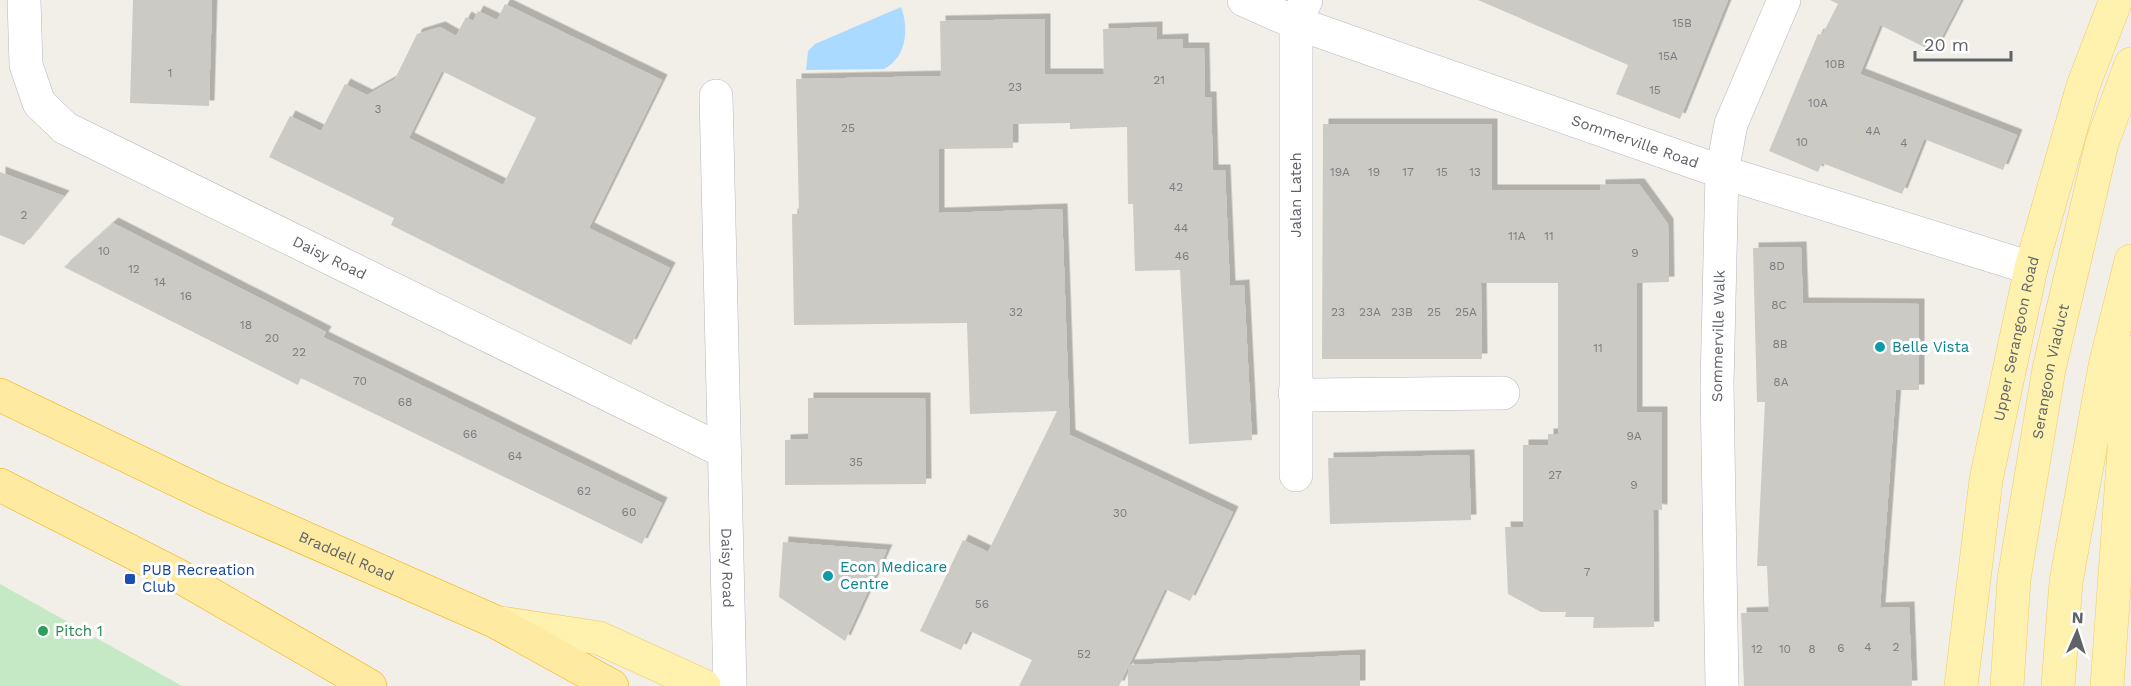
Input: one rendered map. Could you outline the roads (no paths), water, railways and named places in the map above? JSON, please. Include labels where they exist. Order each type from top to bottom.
[{"type":"highway","name":"Braddell Road","points":[[0,395],[214,498],[496,622]]},
{"type":"highway","points":[[0,485],[179,576],[370,686]]},
{"type":"highway","points":[[496,622],[612,686]]},
{"type":"main road","name":"Upper Serangoon Road","points":[[1961,686],[1986,480],[2031,268],[2083,86],[2116,0]]},
{"type":"main road","name":"Serangoon Viaduct","points":[[2007,686],[2014,579],[2049,369],[2102,143],[2131,64]]},
{"type":"main road","points":[[2058,686],[2066,582],[2105,366],[2131,261]]},
{"type":"main road","points":[[2107,686],[2130,417],[2131,352]]},
{"type":"main road","name":"Braddell Road","points":[[496,622],[599,638],[704,686]]},
{"type":"street","name":"Daisy Road","points":[[24,0],[26,65],[39,103],[65,128],[723,451]]},
{"type":"street","name":"Sommerville Road","points":[[1244,0],[1301,12],[1722,172],[2031,268]]},
{"type":"street","name":"Sommerville Walk","points":[[1722,686],[1717,385],[1722,172],[1731,124],[1784,0]]},
{"type":"street","name":"Jalan Lateh","points":[[1296,475],[1295,393],[1301,12]]},
{"type":"street","name":"Daisy Road","points":[[716,96],[730,686]]},
{"type":"street","points":[[1295,393],[1313,395],[1503,393]]},
{"type":"water","points":[[901,7],[905,24],[904,41],[902,50],[892,64],[884,69],[806,70],[808,51],[815,44]]},
{"type":"place","name":"Belle Vista","points":[[1880,347]]},
{"type":"place","name":"Econ Medicare Centre","points":[[828,576]]},
{"type":"place","name":"PUB Recreation Club","points":[[130,579]]},
{"type":"place","name":"Pitch 1","points":[[43,631]]}]
